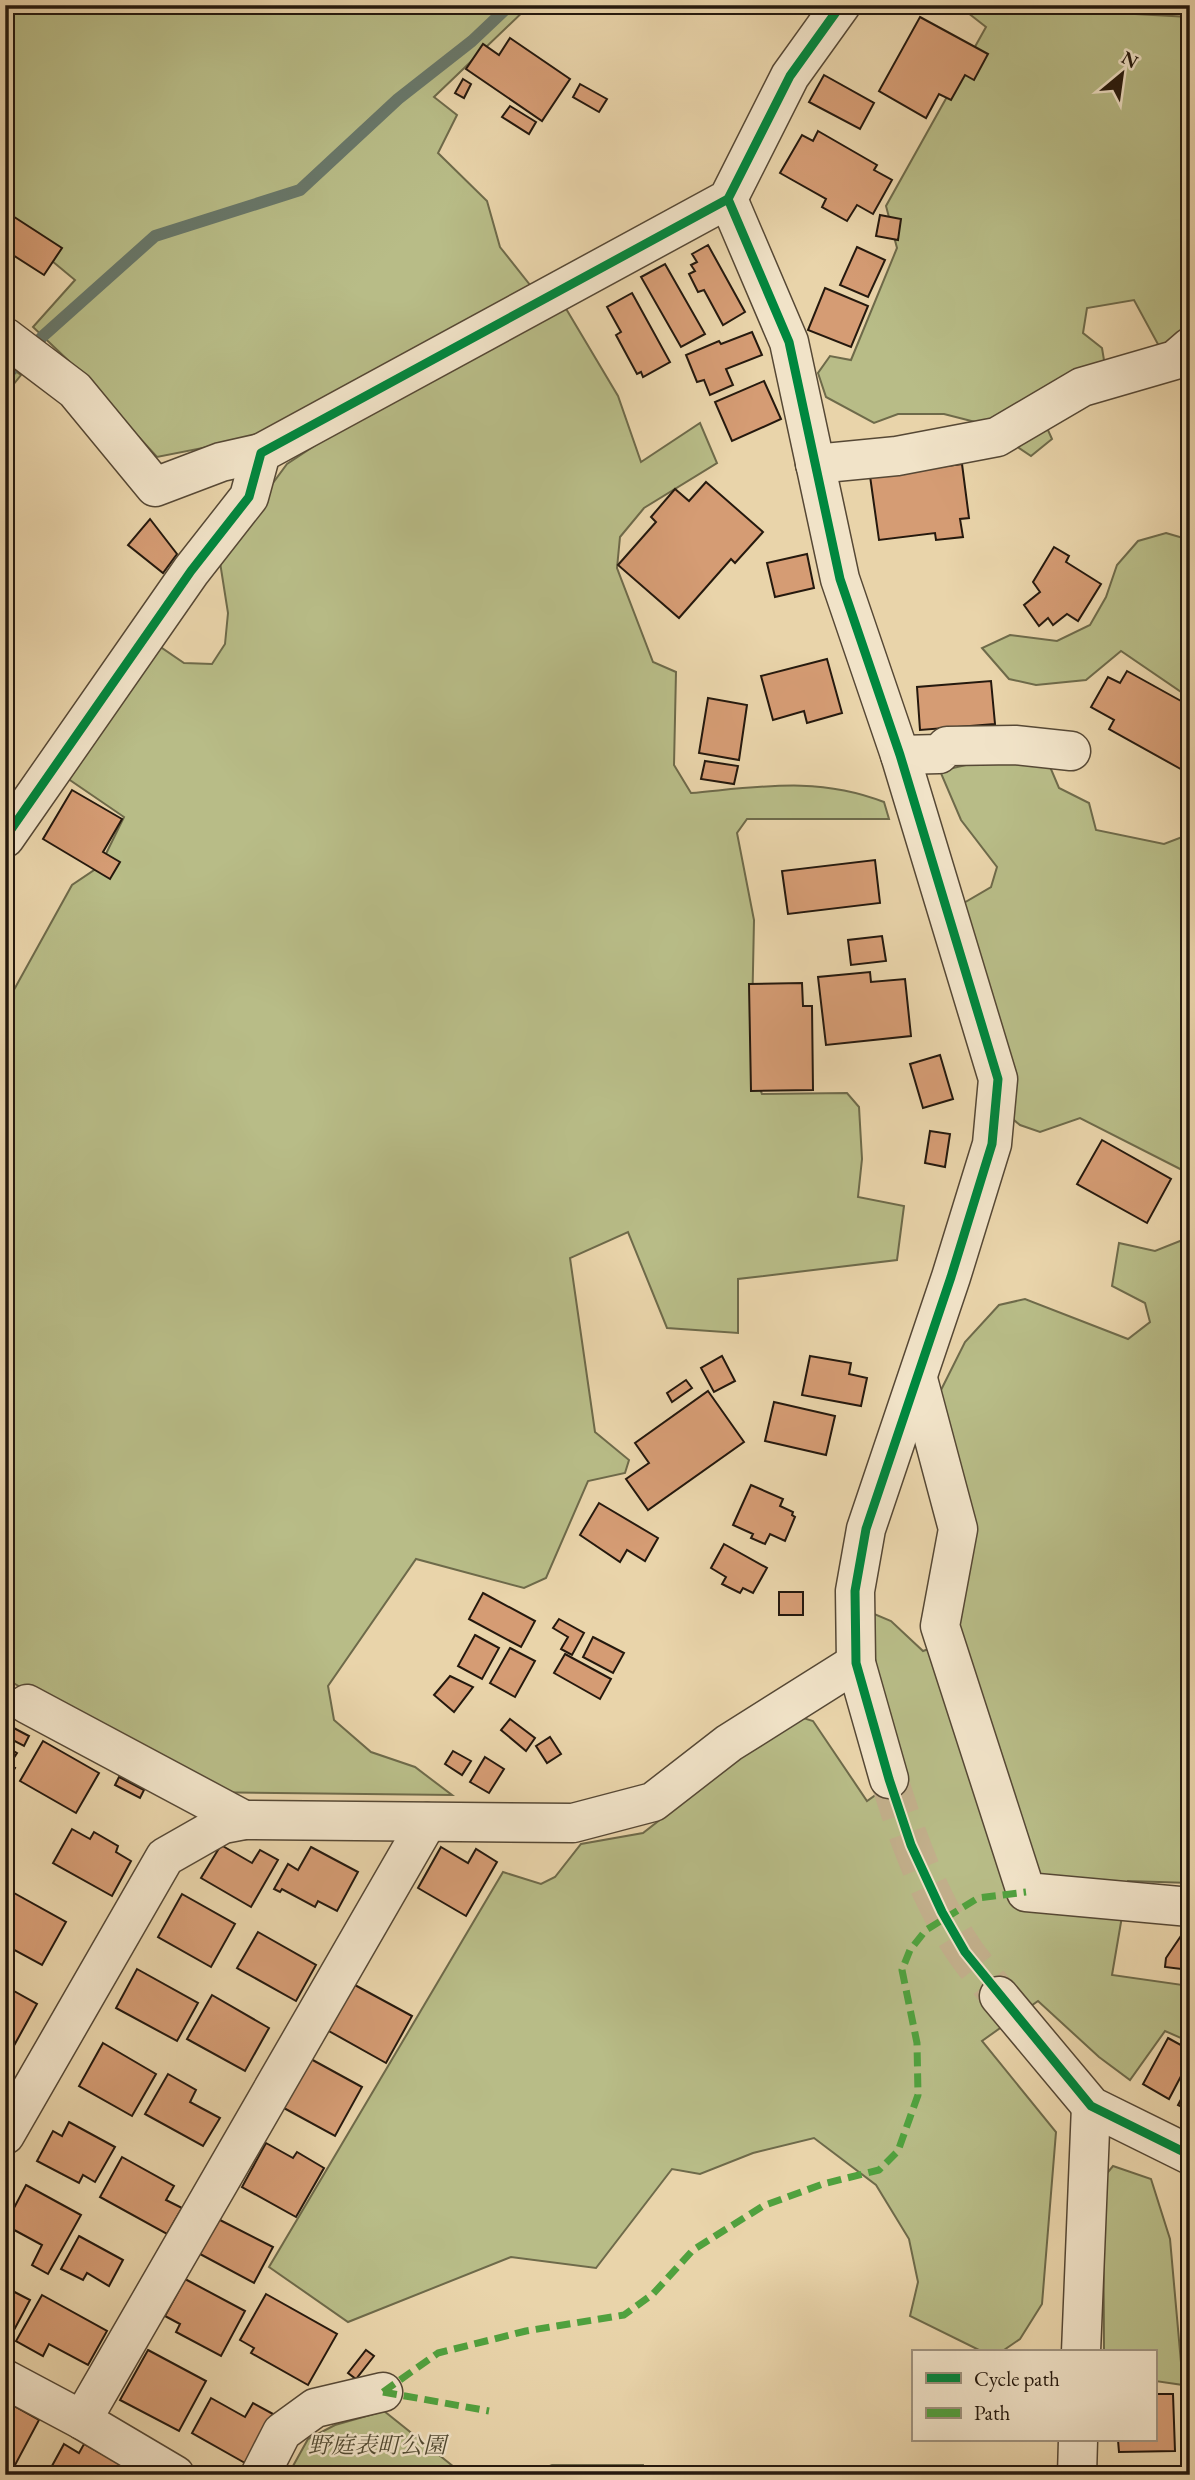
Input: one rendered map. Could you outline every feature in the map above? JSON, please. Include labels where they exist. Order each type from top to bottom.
[{"type":"street","points":[[5,337],[75,390],[155,488],[221,462],[261,453],[728,200],[790,76],[841,5]]},
{"type":"street","points":[[728,200],[789,342],[840,579],[900,755],[998,1079],[992,1144],[918,1379],[866,1529],[855,1591],[856,1662],[889,1779]]},
{"type":"street","points":[[815,464],[897,456],[997,437],[1082,387],[1175,360],[1190,347]]},
{"type":"street","points":[[5,838],[191,571],[249,498],[261,453]]},
{"type":"street","points":[[900,755],[939,754],[947,746],[1001,745],[1071,751]]},
{"type":"street","points":[[918,1379],[958,1529],[940,1626],[1026,1892],[1190,1907]]},
{"type":"street","points":[[5,2135],[164,1857],[223,1824],[244,1820],[573,1823],[653,1802],[729,1743],[856,1662]]},
{"type":"street","points":[[27,1704],[244,1820]]},
{"type":"street","points":[[82,2420],[427,1822]]},
{"type":"street","points":[[999,1996],[1091,2106],[1190,2155]]},
{"type":"street","points":[[1081,2350],[1091,2106]]},
{"type":"street","points":[[5,2379],[82,2420],[175,2475]]},
{"type":"street","points":[[260,2475],[282,2432],[315,2408],[383,2392]]},
{"type":"street","points":[[1076,2475],[1078,2442]]},
{"type":"green space","points":[[5,5],[530,5],[434,97],[457,115],[438,153],[487,201],[500,247],[530,285],[264,436],[157,457],[73,365],[33,327],[75,280],[5,222]]},
{"type":"green space","points":[[965,5],[1102,5],[1135,14],[1190,17],[1190,343],[1160,348],[1134,300],[1087,308],[1083,333],[1102,348],[1105,366],[1038,408],[1052,439],[1031,456],[983,424],[944,414],[898,414],[874,423],[826,397],[818,373],[830,356],[851,360],[897,248],[886,206],[986,27],[963,9]]},
{"type":"green space","points":[[565,307],[618,396],[641,462],[700,423],[717,463],[644,508],[620,537],[617,568],[653,662],[676,672],[674,765],[691,793],[765,786],[812,786],[860,794],[884,802],[889,819],[747,819],[737,833],[754,920],[751,1068],[762,1094],[847,1093],[859,1107],[862,1159],[858,1197],[904,1206],[897,1260],[738,1279],[738,1333],[667,1328],[628,1232],[570,1258],[595,1432],[629,1460],[625,1473],[588,1481],[546,1578],[524,1588],[416,1559],[328,1686],[334,1720],[371,1752],[415,1767],[452,1795],[198,1792],[5,1678],[5,1006],[72,885],[100,866],[124,817],[64,776],[156,644],[184,663],[212,664],[225,644],[228,613],[219,556],[287,464],[343,427]]},
{"type":"green space","points":[[5,364],[21,375],[5,395]]},
{"type":"green space","points":[[1166,533],[1190,540],[1190,698],[1121,651],[1086,680],[1036,685],[1009,679],[982,648],[1010,635],[1057,641],[1090,625],[1106,597],[1117,565],[1138,541]]},
{"type":"green space","points":[[1045,755],[1059,788],[1089,803],[1096,830],[1164,844],[1190,834],[1190,1174],[1080,1118],[1040,1132],[1020,1125],[993,1103],[957,907],[991,887],[997,867],[961,820],[940,771],[1005,756]]},
{"type":"green space","points":[[1190,1237],[1190,1883],[1128,1881],[1112,1975],[1190,1986],[1190,2042],[1165,2031],[1130,2080],[1099,2057],[1038,2001],[982,2041],[1056,2132],[1042,2304],[1020,2339],[1004,2350],[979,2350],[910,2316],[918,2282],[909,2239],[876,2185],[814,2138],[753,2153],[700,2174],[672,2169],[596,2268],[511,2257],[348,2322],[269,2267],[503,1872],[541,1884],[555,1877],[581,1844],[643,1833],[794,1715],[813,1721],[867,1801],[905,1774],[874,1661],[872,1613],[891,1621],[923,1651],[956,1639],[938,1396],[965,1342],[999,1305],[1025,1299],[1128,1339],[1150,1322],[1145,1303],[1112,1286],[1119,1243],[1155,1251]]},
{"type":"green space","points":[[1113,2166],[1151,2179],[1170,2239],[1183,2385],[1156,2381],[1156,2350],[1104,2350],[1103,2178]]},
{"type":"green space","name":"野庭表町公園","points":[[384,2411],[464,2475],[288,2475],[308,2439],[335,2425]]},
{"type":"green space","points":[[552,2465],[643,2465],[645,2475],[528,2475]]},
{"type":"building","points":[[920,17],[988,54],[974,80],[965,75],[951,100],[939,94],[926,118],[879,91]]},
{"type":"building","points":[[510,38],[570,79],[542,121],[466,69],[483,44],[499,55]]},
{"type":"building","points":[[824,75],[874,103],[860,129],[809,102]]},
{"type":"building","points":[[463,79],[471,84],[464,98],[455,93]]},
{"type":"building","points":[[580,84],[607,99],[599,112],[573,97]]},
{"type":"building","points":[[510,106],[536,122],[529,134],[502,117]]},
{"type":"building","points":[[818,131],[877,165],[874,170],[892,180],[873,214],[857,205],[847,221],[822,207],[826,199],[780,173],[802,135],[813,141]]},
{"type":"building","points":[[5,211],[62,248],[44,275],[5,250]]},
{"type":"building","points":[[880,215],[901,219],[898,240],[876,236]]},
{"type":"building","points":[[708,245],[745,312],[723,325],[704,290],[698,292],[689,274],[695,271],[691,265],[697,262],[692,254]]},
{"type":"building","points":[[857,247],[885,260],[868,297],[840,285]]},
{"type":"building","points":[[665,264],[705,334],[681,347],[641,277]]},
{"type":"building","points":[[825,288],[868,306],[851,347],[808,330]]},
{"type":"building","points":[[632,293],[670,362],[643,377],[641,372],[637,374],[616,335],[621,332],[607,307]]},
{"type":"building","points":[[752,332],[762,355],[726,369],[733,385],[710,395],[704,380],[697,382],[686,355],[719,341],[721,344]]},
{"type":"building","points":[[764,381],[781,419],[732,441],[715,402]]},
{"type":"building","points":[[962,464],[969,518],[960,519],[963,537],[936,540],[935,533],[879,540],[870,476]]},
{"type":"building","points":[[706,482],[763,532],[735,563],[731,559],[679,618],[618,565],[656,522],[651,517],[675,489],[689,501]]},
{"type":"building","points":[[150,519],[177,554],[163,573],[128,545]]},
{"type":"building","points":[[1054,547],[1069,556],[1066,562],[1101,584],[1078,621],[1067,614],[1053,625],[1048,618],[1039,626],[1024,605],[1040,592],[1033,582]]},
{"type":"building","points":[[807,554],[814,588],[775,597],[767,563]]},
{"type":"building","points":[[827,659],[842,713],[807,723],[804,711],[773,720],[761,676]]},
{"type":"building","points":[[1127,671],[1190,706],[1190,765],[1186,772],[1109,729],[1114,720],[1091,707],[1108,677],[1120,683]]},
{"type":"building","points":[[991,681],[995,724],[920,730],[917,687]]},
{"type":"building","points":[[708,698],[747,705],[739,760],[699,753]]},
{"type":"building","points":[[705,761],[738,766],[734,784],[701,779]]},
{"type":"building","points":[[72,790],[122,819],[103,852],[120,862],[110,879],[43,839]]},
{"type":"building","points":[[875,860],[880,903],[788,914],[782,871]]},
{"type":"building","points":[[882,936],[886,961],[851,965],[848,940]]},
{"type":"building","points":[[870,972],[871,982],[905,979],[911,1036],[826,1045],[818,977]]},
{"type":"building","points":[[802,983],[803,1006],[812,1006],[813,1090],[751,1091],[749,984]]},
{"type":"building","points":[[940,1055],[953,1099],[923,1108],[910,1064]]},
{"type":"building","points":[[930,1131],[950,1134],[945,1167],[925,1163]]},
{"type":"building","points":[[1102,1140],[1171,1179],[1147,1223],[1077,1184]]},
{"type":"building","points":[[722,1356],[735,1381],[714,1392],[701,1368]]},
{"type":"building","points":[[810,1356],[851,1363],[849,1374],[867,1378],[861,1406],[802,1395]]},
{"type":"building","points":[[686,1380],[692,1388],[672,1402],[667,1393]]},
{"type":"building","points":[[708,1391],[744,1442],[648,1510],[626,1479],[649,1463],[635,1443]]},
{"type":"building","points":[[774,1402],[835,1416],[826,1455],[765,1441]]},
{"type":"building","points":[[751,1485],[783,1499],[780,1506],[793,1512],[795,1517],[785,1541],[770,1534],[765,1544],[751,1538],[753,1534],[733,1525]]},
{"type":"building","points":[[599,1503],[658,1538],[645,1561],[627,1550],[620,1562],[580,1535]]},
{"type":"building","points":[[724,1544],[767,1568],[753,1593],[743,1588],[740,1593],[722,1584],[726,1577],[711,1568]]},
{"type":"building","points":[[779,1592],[803,1592],[803,1615],[779,1615]]},
{"type":"building","points":[[483,1593],[535,1621],[521,1647],[469,1619]]},
{"type":"building","points":[[559,1619],[584,1633],[572,1655],[561,1649],[568,1637],[553,1628]]},
{"type":"building","points":[[475,1635],[499,1648],[482,1679],[458,1666]]},
{"type":"building","points":[[593,1637],[624,1653],[613,1673],[583,1657]]},
{"type":"building","points":[[510,1648],[535,1661],[515,1697],[490,1683]]},
{"type":"building","points":[[565,1654],[611,1679],[600,1699],[554,1673]]},
{"type":"building","points":[[450,1676],[473,1687],[454,1712],[434,1695]]},
{"type":"building","points":[[510,1719],[535,1738],[526,1751],[501,1730]]},
{"type":"building","points":[[8,1725],[29,1736],[24,1746],[5,1736]]},
{"type":"building","points":[[550,1737],[561,1754],[547,1763],[536,1746]]},
{"type":"building","points":[[43,1741],[99,1773],[76,1813],[20,1781]]},
{"type":"building","points":[[5,1746],[17,1753],[11,1762],[5,1758]]},
{"type":"building","points":[[453,1751],[471,1761],[462,1775],[445,1764]]},
{"type":"building","points":[[485,1757],[504,1769],[489,1793],[470,1782]]},
{"type":"building","points":[[5,1763],[15,1768],[11,1775],[5,1772]]},
{"type":"building","points":[[119,1777],[144,1790],[140,1798],[115,1785]]},
{"type":"building","points":[[72,1829],[90,1839],[94,1832],[118,1846],[116,1852],[131,1861],[112,1896],[53,1863]]},
{"type":"building","points":[[221,1845],[252,1863],[260,1850],[278,1860],[251,1907],[201,1878]]},
{"type":"building","points":[[311,1847],[358,1872],[337,1911],[318,1901],[315,1907],[282,1889],[280,1892],[274,1889],[288,1864],[298,1870]]},
{"type":"building","points":[[441,1847],[468,1863],[476,1849],[497,1862],[466,1916],[418,1888]]},
{"type":"building","points":[[5,1888],[66,1922],[42,1965],[5,1945]]},
{"type":"building","points":[[182,1894],[235,1924],[211,1967],[158,1937]]},
{"type":"building","points":[[1187,1927],[1190,1928],[1190,1970],[1165,1967],[1166,1958]]},
{"type":"building","points":[[258,1932],[316,1965],[296,2001],[237,1968]]},
{"type":"building","points":[[137,1969],[198,2003],[177,2041],[116,2008]]},
{"type":"building","points":[[353,1984],[412,2016],[386,2063],[327,2030]]},
{"type":"building","points":[[5,1986],[37,2004],[11,2051],[5,2047]]},
{"type":"building","points":[[212,1995],[269,2028],[245,2071],[187,2039]]},
{"type":"building","points":[[1168,2038],[1190,2050],[1190,2059],[1169,2099],[1143,2084]]},
{"type":"building","points":[[103,2043],[156,2074],[132,2116],[79,2086]]},
{"type":"building","points":[[309,2058],[362,2087],[335,2136],[282,2107]]},
{"type":"building","points":[[168,2074],[196,2090],[190,2102],[220,2118],[203,2146],[145,2114]]},
{"type":"building","points":[[1190,2082],[1190,2111],[1178,2105]]},
{"type":"building","points":[[69,2122],[115,2147],[95,2182],[83,2175],[79,2183],[37,2161],[53,2131],[62,2136]]},
{"type":"building","points":[[266,2143],[293,2158],[297,2152],[324,2168],[296,2217],[242,2187]]},
{"type":"building","points":[[122,2157],[174,2186],[166,2200],[182,2208],[167,2234],[100,2197]]},
{"type":"building","points":[[26,2185],[81,2215],[48,2274],[32,2265],[42,2245],[5,2225]]},
{"type":"building","points":[[1190,2217],[1190,2251],[1183,2218]]},
{"type":"building","points":[[218,2219],[273,2247],[254,2283],[200,2254]]},
{"type":"building","points":[[79,2236],[123,2260],[109,2286],[87,2273],[83,2280],[61,2269]]},
{"type":"building","points":[[185,2279],[245,2311],[221,2356],[176,2332],[180,2324],[165,2316]]},
{"type":"building","points":[[5,2287],[30,2300],[13,2332],[5,2328]]},
{"type":"building","points":[[266,2294],[337,2334],[308,2385],[251,2353],[254,2348],[240,2340]]},
{"type":"building","points":[[42,2295],[107,2331],[88,2365],[49,2344],[43,2356],[16,2341]]},
{"type":"building","points":[[148,2350],[206,2381],[179,2431],[120,2400]]},
{"type":"building","points":[[366,2350],[374,2356],[356,2379],[348,2373]]},
{"type":"building","points":[[1156,2394],[1173,2394],[1175,2451],[1119,2452],[1118,2442],[1156,2442]]},
{"type":"building","points":[[211,2398],[245,2417],[253,2403],[273,2414],[245,2463],[192,2433]]},
{"type":"building","points":[[5,2401],[39,2420],[14,2467],[5,2462]]},
{"type":"building","points":[[64,2444],[79,2453],[84,2444],[127,2468],[124,2475],[47,2475]]},
{"type":"waterway","points":[[5,377],[43,336],[155,236],[300,190],[398,99],[472,41],[510,5]]},
{"type":"tunnel","points":[[889,1779],[912,1847],[941,1912],[966,1953],[999,1996]]},
{"type":"marked path","points":[[383,2392],[438,2353],[526,2331],[624,2315],[653,2294],[693,2250],[763,2206],[823,2184],[879,2170],[898,2151],[918,2095],[917,2043],[902,1970],[910,1950],[926,1930],[978,1898],[1026,1892]]},
{"type":"marked path","points":[[383,2392],[489,2411]]},
{"type":"cycle path","points":[[5,838],[191,571],[249,497],[261,453],[728,199],[790,76],[841,5]]},
{"type":"cycle path","points":[[728,199],[789,342],[840,579],[900,755],[998,1079],[992,1144],[951,1277],[866,1529],[855,1591],[856,1663],[911,1845],[942,1912],[965,1952],[1091,2106],[1190,2155]]}]
